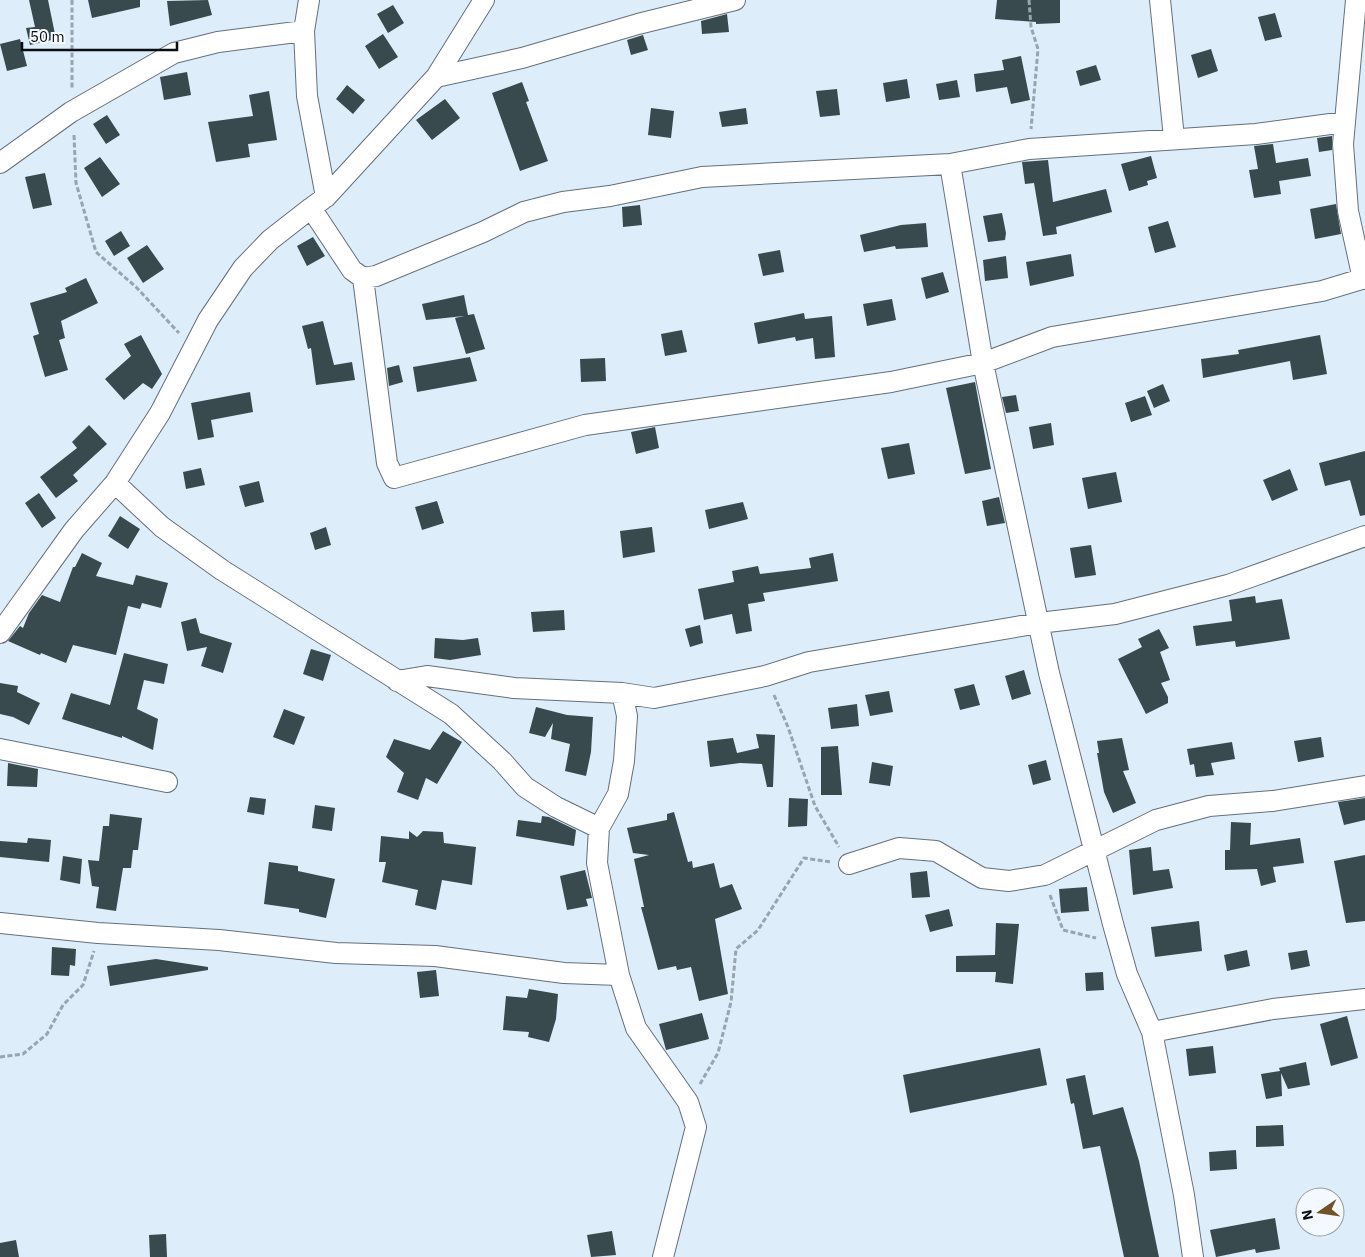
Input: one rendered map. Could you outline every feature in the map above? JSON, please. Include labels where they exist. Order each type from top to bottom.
[{"type":"street","points":[[309,0],[304,31],[307,96],[318,202],[352,270],[363,278],[376,276],[483,232],[524,212],[563,202],[610,196],[702,177],[950,164],[1029,149],[1256,134],[1345,122]]},
{"type":"street","points":[[0,632],[74,530],[115,483],[160,413],[208,320],[243,268],[270,240],[318,202],[436,77],[484,0]]},
{"type":"street","points":[[436,77],[522,58],[638,24],[735,0]]},
{"type":"street","points":[[1160,0],[1174,138]]},
{"type":"street","points":[[363,278],[387,463],[394,478],[585,424],[891,382],[983,363],[1052,337],[1322,291],[1364,279],[1348,212],[1343,144],[1356,0]]},
{"type":"street","points":[[0,162],[72,112],[174,53],[218,42],[304,31]]},
{"type":"street","points":[[950,164],[983,363],[1049,673],[1127,974],[1152,1032],[1184,1195],[1193,1257]]},
{"type":"street","points":[[115,483],[162,527],[222,570],[397,682],[451,714],[502,761],[525,787],[556,807],[599,828]]},
{"type":"street","points":[[397,682],[427,676],[514,688],[622,693],[654,698],[765,676],[809,662],[1039,623],[1115,614],[1228,585],[1365,536]]},
{"type":"street","points":[[622,693],[627,716],[624,761],[618,794],[599,828],[597,863],[619,975],[636,1028],[688,1102],[696,1127],[663,1257]]},
{"type":"street","points":[[0,749],[167,782]]},
{"type":"street","points":[[849,864],[899,848],[936,852],[982,878],[1009,881],[1045,875],[1156,820],[1208,806],[1273,801],[1365,786]]},
{"type":"street","points":[[0,923],[98,933],[219,940],[336,953],[435,956],[564,973],[619,975]]},
{"type":"street","points":[[1152,1032],[1273,1009],[1365,999]]},
{"type":"path","points":[[72,0],[72,112],[76,183],[96,252],[136,287],[194,348]]},
{"type":"path","points":[[1029,0],[1031,26],[1038,49],[1029,149]]},
{"type":"path","points":[[765,676],[788,728],[815,806],[849,864]]},
{"type":"path","points":[[688,1102],[718,1053],[732,1002],[736,949],[758,930],[804,858],[849,864]]},
{"type":"path","points":[[1045,875],[1053,906],[1063,930],[1119,943]]},
{"type":"path","points":[[0,1057],[23,1054],[47,1034],[63,1005],[85,980],[98,933]]},
{"type":"building","points":[[29,0],[48,0],[56,39],[30,45],[26,28],[35,27]]},
{"type":"building","points":[[88,0],[140,0],[140,7],[92,18]]},
{"type":"building","points":[[208,0],[212,15],[170,26],[167,1]]},
{"type":"building","points":[[997,0],[1060,0],[1060,23],[1036,24],[1036,22],[995,19]]},
{"type":"building","points":[[393,5],[404,23],[388,33],[377,14]]},
{"type":"building","points":[[1275,13],[1282,37],[1265,41],[1258,17]]},
{"type":"building","points":[[727,14],[729,32],[702,34],[701,21]]},
{"type":"building","points":[[383,34],[398,57],[379,69],[365,46]]},
{"type":"building","points":[[643,35],[648,50],[631,55],[627,40]]},
{"type":"building","points":[[20,39],[27,66],[7,71],[0,44]]},
{"type":"building","points":[[1211,49],[1218,71],[1198,78],[1191,55]]},
{"type":"building","points":[[1021,56],[1030,100],[1011,104],[1007,87],[976,92],[974,74],[1004,70],[1002,60]]},
{"type":"building","points":[[1096,65],[1101,80],[1080,86],[1076,71]]},
{"type":"building","points":[[187,72],[191,95],[164,100],[160,77]]},
{"type":"building","points":[[907,79],[910,98],[886,102],[883,83]]},
{"type":"building","points":[[957,80],[960,97],[939,100],[936,84]]},
{"type":"building","points":[[522,82],[529,101],[526,102],[548,161],[520,171],[492,93]]},
{"type":"building","points":[[347,85],[365,100],[353,114],[336,99]]},
{"type":"building","points":[[837,89],[840,115],[820,117],[816,91]]},
{"type":"building","points":[[269,91],[277,140],[248,144],[250,157],[216,162],[208,122],[253,116],[249,95]]},
{"type":"building","points":[[445,99],[460,118],[432,140],[416,120]]},
{"type":"building","points":[[651,108],[674,111],[671,138],[648,135]]},
{"type":"building","points":[[746,108],[748,124],[722,127],[719,112]]},
{"type":"building","points":[[107,115],[120,135],[106,144],[93,124]]},
{"type":"building","points":[[1332,136],[1332,150],[1319,152],[1317,138]]},
{"type":"building","points":[[1273,144],[1276,163],[1308,158],[1311,176],[1279,181],[1281,194],[1254,198],[1249,170],[1258,169],[1254,146]]},
{"type":"building","points":[[1151,156],[1157,178],[1147,181],[1148,185],[1129,191],[1121,164]]},
{"type":"building","points":[[100,157],[120,184],[102,197],[84,168]]},
{"type":"building","points":[[1048,160],[1053,202],[1106,189],[1112,212],[1056,227],[1057,234],[1043,236],[1034,183],[1025,184],[1022,162]]},
{"type":"building","points":[[45,173],[52,205],[33,209],[25,177]]},
{"type":"building","points":[[1336,204],[1341,234],[1315,239],[1310,209]]},
{"type":"building","points":[[640,205],[642,225],[623,227],[622,207]]},
{"type":"building","points":[[1002,213],[1006,233],[1005,240],[988,242],[983,216]]},
{"type":"building","points":[[1168,221],[1176,247],[1155,253],[1148,227]]},
{"type":"building","points":[[926,223],[928,247],[896,249],[895,246],[864,252],[860,235],[901,225]]},
{"type":"building","points":[[121,231],[130,246],[114,256],[105,241]]},
{"type":"building","points":[[313,237],[325,256],[307,266],[297,246]]},
{"type":"building","points":[[147,245],[164,269],[143,283],[127,258]]},
{"type":"building","points":[[780,250],[784,272],[763,276],[758,254]]},
{"type":"building","points":[[1071,254],[1074,276],[1030,286],[1026,262]]},
{"type":"building","points":[[1006,256],[1008,278],[985,281],[983,260]]},
{"type":"building","points":[[943,272],[949,292],[926,299],[921,278]]},
{"type":"building","points":[[86,278],[98,303],[61,321],[65,338],[59,340],[68,370],[45,377],[33,336],[39,334],[30,303],[67,292],[65,288]]},
{"type":"building","points":[[464,295],[468,315],[474,314],[485,349],[466,354],[455,318],[464,316],[426,320],[422,304]]},
{"type":"building","points":[[892,299],[896,320],[867,326],[863,304]]},
{"type":"building","points":[[804,313],[805,319],[832,316],[835,357],[815,359],[813,338],[796,341],[795,337],[758,344],[754,323]]},
{"type":"building","points":[[323,321],[334,365],[352,362],[355,380],[316,385],[311,348],[308,349],[302,326]]},
{"type":"building","points":[[682,330],[687,352],[665,356],[661,334]]},
{"type":"building","points":[[141,335],[162,374],[152,389],[143,383],[124,400],[105,379],[131,356],[124,344]]},
{"type":"building","points":[[1320,335],[1327,374],[1293,380],[1290,361],[1203,378],[1201,359],[1239,354],[1238,350]]},
{"type":"building","points":[[470,357],[477,381],[417,392],[413,367]]},
{"type":"building","points":[[605,358],[606,381],[581,382],[580,359]]},
{"type":"building","points":[[399,365],[403,382],[389,386],[387,368]]},
{"type":"building","points":[[975,382],[991,469],[965,474],[946,388]]},
{"type":"building","points":[[1163,384],[1170,401],[1154,408],[1147,391]]},
{"type":"building","points":[[250,392],[253,412],[211,420],[214,437],[198,440],[191,403]]},
{"type":"building","points":[[1016,395],[1019,411],[1006,413],[1002,397]]},
{"type":"building","points":[[1145,396],[1152,415],[1131,422],[1125,403]]},
{"type":"building","points":[[1051,423],[1054,445],[1033,449],[1029,427]]},
{"type":"building","points":[[89,425],[107,444],[73,475],[78,481],[56,498],[40,477],[77,448],[72,442]]},
{"type":"building","points":[[655,427],[659,448],[636,454],[631,432]]},
{"type":"building","points":[[909,443],[915,474],[888,479],[881,448]]},
{"type":"building","points":[[1365,451],[1365,515],[1360,516],[1350,480],[1325,486],[1319,463]]},
{"type":"building","points":[[201,468],[205,485],[186,489],[183,472]]},
{"type":"building","points":[[1290,469],[1298,490],[1272,501],[1263,480]]},
{"type":"building","points":[[1116,472],[1122,502],[1088,509],[1082,478]]},
{"type":"building","points":[[259,481],[264,502],[245,507],[239,486]]},
{"type":"building","points":[[39,493],[56,518],[42,528],[25,503]]},
{"type":"building","points":[[999,497],[1005,523],[987,526],[982,501]]},
{"type":"building","points":[[437,501],[444,523],[422,530],[415,507]]},
{"type":"building","points":[[743,502],[748,519],[709,529],[705,510]]},
{"type":"building","points":[[120,516],[140,529],[128,549],[108,536]]},
{"type":"building","points":[[326,527],[331,545],[315,550],[310,533]]},
{"type":"building","points":[[652,527],[655,552],[623,558],[620,531]]},
{"type":"building","points":[[1091,545],[1096,575],[1075,578],[1070,548]]},
{"type":"building","points":[[82,553],[102,563],[96,576],[133,585],[136,575],[168,583],[161,608],[142,603],[140,609],[128,606],[116,655],[73,645],[66,663],[41,653],[40,655],[8,641],[20,626],[23,628],[29,613],[42,595],[60,602],[73,567],[75,567]]},
{"type":"building","points":[[833,553],[838,581],[763,593],[765,601],[748,604],[752,631],[736,634],[732,614],[704,620],[698,589],[734,582],[732,571],[758,566],[760,574],[811,568],[809,558]]},
{"type":"building","points":[[1255,596],[1256,603],[1282,599],[1290,639],[1236,647],[1235,641],[1196,646],[1193,626],[1232,621],[1229,600]]},
{"type":"building","points":[[564,610],[565,630],[533,632],[531,612]]},
{"type":"building","points":[[196,618],[200,633],[232,643],[223,673],[201,666],[207,647],[187,651],[181,622]]},
{"type":"building","points":[[700,625],[703,643],[690,647],[685,629]]},
{"type":"building","points":[[1159,629],[1169,648],[1160,652],[1170,680],[1161,683],[1168,697],[1168,703],[1146,714],[1118,659],[1142,647],[1138,639]]},
{"type":"building","points":[[435,638],[463,640],[478,638],[481,655],[450,660],[434,658]]},
{"type":"building","points":[[311,649],[331,655],[323,681],[303,674]]},
{"type":"building","points":[[124,653],[168,664],[164,684],[144,680],[137,709],[158,719],[153,750],[122,736],[122,738],[62,719],[71,693],[110,705]]},
{"type":"building","points":[[1024,670],[1031,694],[1012,700],[1005,676]]},
{"type":"building","points":[[0,683],[18,686],[17,692],[40,703],[29,725],[13,717],[0,714]]},
{"type":"building","points":[[974,684],[980,705],[960,710],[954,689]]},
{"type":"building","points":[[889,691],[893,712],[870,716],[865,695]]},
{"type":"building","points":[[857,704],[859,726],[831,729],[828,708]]},
{"type":"building","points":[[536,707],[567,715],[593,717],[591,752],[586,776],[565,771],[570,744],[551,739],[553,723],[545,737],[529,733]]},
{"type":"building","points":[[284,709],[305,717],[294,745],[273,737]]},
{"type":"building","points":[[443,731],[462,742],[437,784],[426,778],[418,800],[397,792],[404,773],[386,757],[394,739],[430,750]]},
{"type":"building","points":[[756,734],[775,735],[773,787],[767,787],[762,764],[740,763],[710,767],[707,741],[733,738],[737,753],[759,748]]},
{"type":"building","points":[[1321,737],[1324,757],[1298,762],[1294,741]]},
{"type":"building","points":[[1122,738],[1129,770],[1123,771],[1136,803],[1113,813],[1104,792],[1097,753],[1099,753],[1097,741]]},
{"type":"building","points":[[1232,742],[1235,759],[1211,763],[1214,775],[1196,777],[1194,764],[1190,765],[1187,749]]},
{"type":"building","points":[[838,746],[842,795],[821,795],[821,747]]},
{"type":"building","points":[[1046,760],[1051,780],[1033,785],[1028,765]]},
{"type":"building","points":[[872,762],[893,766],[890,786],[869,783]]},
{"type":"building","points":[[8,763],[38,769],[37,787],[7,786]]},
{"type":"building","points":[[250,797],[266,799],[264,815],[247,812]]},
{"type":"building","points":[[789,798],[808,799],[807,826],[788,827]]},
{"type":"building","points":[[1365,798],[1365,820],[1344,825],[1338,802]]},
{"type":"building","points":[[315,805],[335,808],[332,831],[312,828]]},
{"type":"building","points":[[674,812],[688,862],[692,861],[693,868],[714,863],[720,888],[732,884],[742,909],[715,919],[728,994],[699,1001],[691,967],[677,970],[676,966],[658,970],[641,907],[644,907],[634,859],[649,855],[633,853],[627,828],[667,820],[667,814]]},
{"type":"building","points":[[110,814],[142,818],[138,850],[133,850],[131,868],[123,868],[116,911],[96,908],[99,887],[92,886],[88,860],[99,861],[103,826],[109,826]]},
{"type":"building","points":[[542,816],[549,817],[576,830],[574,846],[516,836],[518,820],[541,823]]},
{"type":"building","points":[[1231,822],[1251,823],[1250,845],[1300,838],[1304,863],[1273,867],[1276,882],[1261,886],[1257,869],[1225,870],[1225,850],[1230,850]]},
{"type":"building","points":[[409,831],[417,837],[423,831],[443,832],[444,843],[476,847],[472,885],[442,880],[436,910],[415,905],[418,890],[382,882],[386,862],[379,862],[381,836],[409,839]]},
{"type":"building","points":[[28,838],[51,840],[49,862],[0,857],[0,841],[27,843]]},
{"type":"building","points":[[1151,847],[1153,871],[1169,869],[1173,888],[1133,895],[1129,850]]},
{"type":"building","points":[[1365,855],[1365,921],[1346,923],[1334,861]]},
{"type":"building","points":[[63,856],[82,859],[80,884],[60,880]]},
{"type":"building","points":[[269,862],[298,866],[298,871],[335,879],[326,918],[299,912],[299,909],[264,904]]},
{"type":"building","points":[[585,870],[592,898],[586,899],[588,906],[567,910],[560,876]]},
{"type":"building","points":[[927,871],[930,897],[912,898],[910,873]]},
{"type":"building","points":[[1087,887],[1089,911],[1061,913],[1059,889]]},
{"type":"building","points":[[949,909],[953,926],[930,932],[925,915]]},
{"type":"building","points":[[1199,921],[1202,951],[1155,957],[1151,927]]},
{"type":"building","points":[[996,923],[1019,924],[1013,984],[995,982],[996,972],[956,972],[956,956],[995,955]]},
{"type":"building","points":[[52,947],[76,949],[75,966],[70,965],[69,976],[51,975]]},
{"type":"building","points":[[1247,950],[1250,966],[1227,971],[1224,955]]},
{"type":"building","points":[[1307,950],[1310,966],[1291,970],[1288,953]]},
{"type":"building","points":[[156,959],[208,967],[208,970],[110,986],[107,966]]},
{"type":"building","points":[[436,970],[439,996],[420,998],[417,972]]},
{"type":"building","points":[[1103,972],[1104,990],[1086,991],[1085,973]]},
{"type":"building","points":[[529,989],[558,994],[556,1019],[549,1042],[528,1037],[529,1032],[503,1030],[506,996],[527,998]]},
{"type":"building","points":[[702,1013],[709,1039],[666,1050],[659,1024]]},
{"type":"building","points":[[1347,1016],[1358,1058],[1331,1066],[1320,1024]]},
{"type":"building","points":[[1213,1046],[1216,1073],[1189,1076],[1186,1049]]},
{"type":"building","points":[[1040,1048],[1047,1085],[910,1113],[903,1075]]},
{"type":"building","points":[[1306,1062],[1310,1085],[1288,1089],[1281,1073],[1282,1096],[1266,1099],[1261,1074],[1280,1071],[1279,1068]]},
{"type":"building","points":[[1085,1075],[1093,1115],[1123,1107],[1139,1161],[1159,1257],[1124,1257],[1100,1146],[1083,1149],[1074,1103],[1071,1104],[1066,1079]]},
{"type":"building","points":[[1283,1125],[1284,1146],[1256,1147],[1256,1126]]},
{"type":"building","points":[[1236,1150],[1237,1169],[1210,1171],[1209,1152]]},
{"type":"building","points":[[1275,1218],[1280,1249],[1256,1253],[1255,1249],[1216,1257],[1210,1230]]},
{"type":"building","points":[[612,1231],[616,1255],[591,1257],[587,1235]]},
{"type":"building","points":[[166,1234],[167,1257],[150,1257],[149,1235]]},
{"type":"building","points":[[16,1240],[19,1257],[0,1257],[0,1243]]}]
